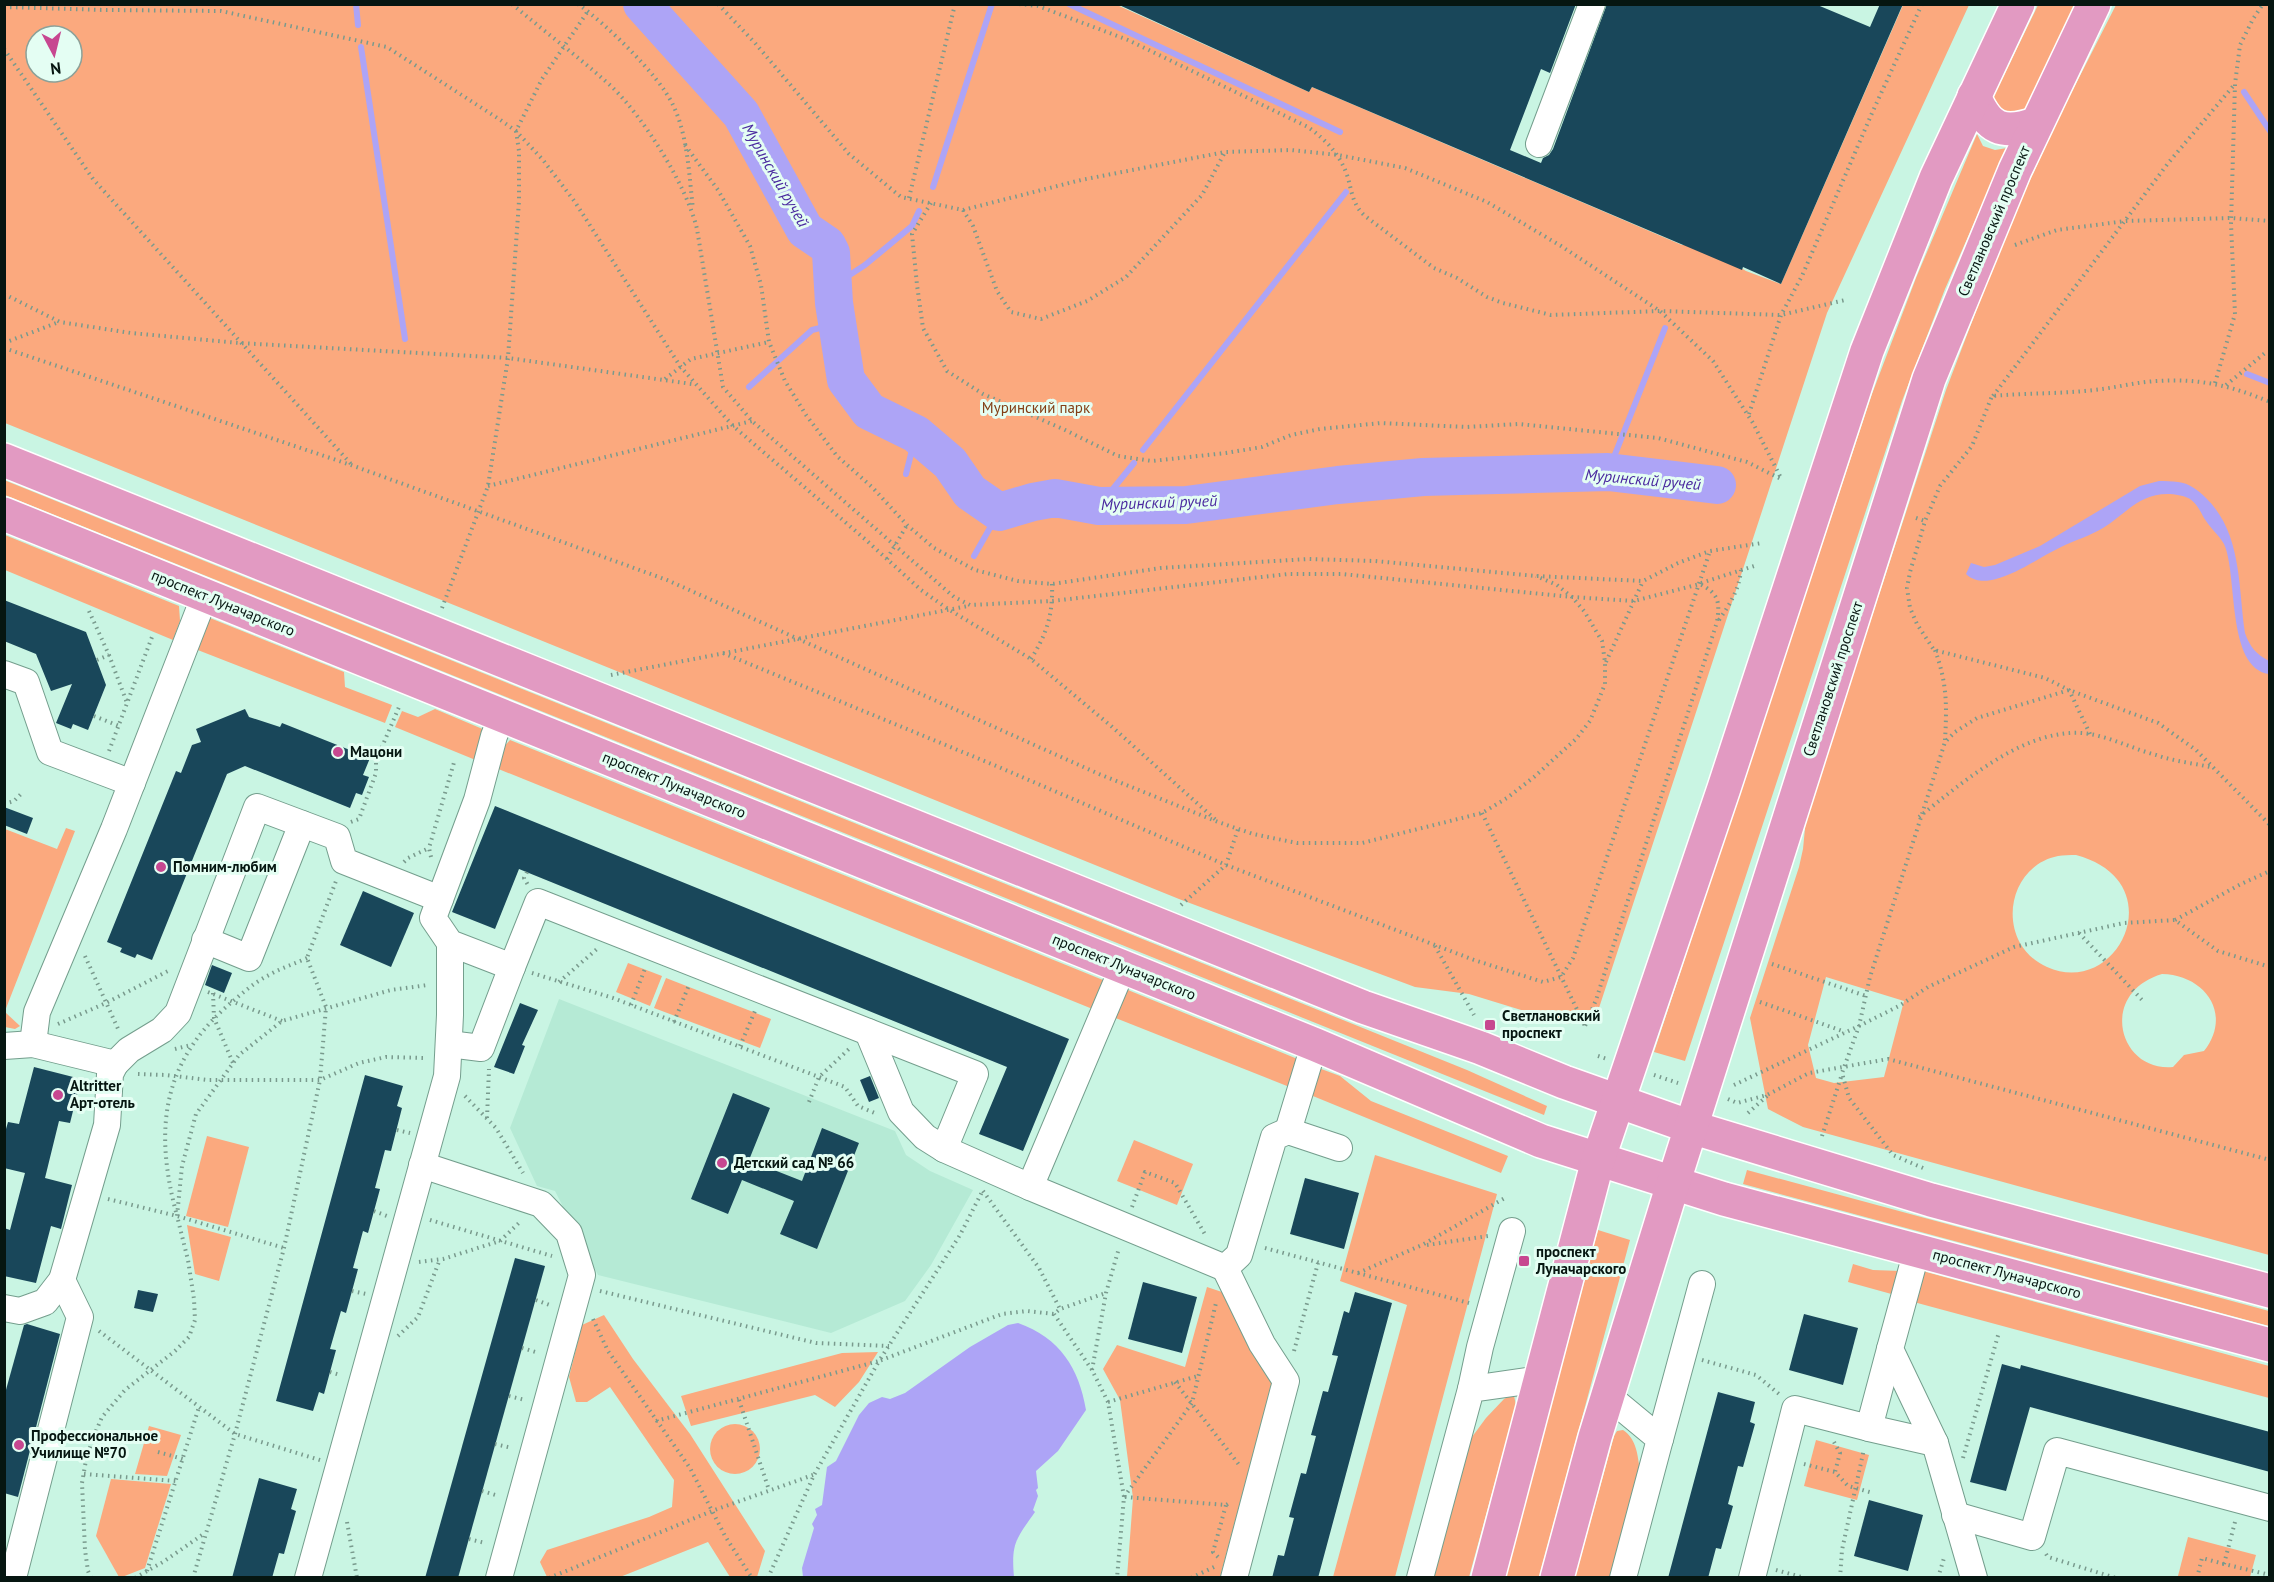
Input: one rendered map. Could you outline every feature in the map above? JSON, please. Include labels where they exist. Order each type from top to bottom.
[{"type":"main road","points":[[1488,1578],[1598,1160],[1728,777],[1867,351],[1936,178],[2018,4]]},
{"type":"main road","name":"Светлановский проспект","points":[[1557,1578],[1608,1396],[1691,1127],[1718,1088],[1929,378],[2014,170],[2094,4]]},
{"type":"main road","points":[[1974,96],[1982,115],[1998,127],[2018,130],[2036,124]]},
{"type":"main road","points":[[4,460],[1363,1007],[1481,1048],[1617,1101],[1691,1127],[1931,1200],[2270,1291]]},
{"type":"main road","name":"проспект Луначарского","points":[[4,514],[1316,1045],[1531,1137],[1673,1184],[2270,1345]]},
{"type":"street","points":[[1539,144],[1592,4]]},
{"type":"street","points":[[33,1038],[37,1012],[132,783],[205,596]]},
{"type":"street","points":[[4,674],[26,682],[50,752],[132,783]]},
{"type":"street","points":[[308,1578],[409,1214],[447,1060],[450,943],[433,918],[477,800],[494,736],[502,716]]},
{"type":"street","points":[[4,1308],[20,1311],[45,1302],[62,1280],[107,1125],[112,1069],[129,1050],[162,1030],[178,1013],[180,980],[205,940],[257,807],[302,824],[341,849],[440,899]]},
{"type":"street","points":[[205,940],[249,958],[302,824]]},
{"type":"street","points":[[447,1060],[481,1048],[538,902],[975,1074],[944,1149]]},
{"type":"street","points":[[450,943],[512,967]]},
{"type":"street","points":[[1030,1187],[1123,967]]},
{"type":"street","points":[[868,1032],[901,1112],[925,1137],[987,1180],[1030,1187],[1225,1268],[1262,1344],[1286,1381],[1258,1489],[1229,1570]]},
{"type":"street","points":[[5,1050],[33,1038],[112,1069]]},
{"type":"street","points":[[1288,1131],[1316,1045]]},
{"type":"street","points":[[1225,1268],[1239,1255],[1274,1137],[1288,1131],[1340,1148]]},
{"type":"street","points":[[422,1165],[541,1204],[569,1233],[579,1275],[499,1578]]},
{"type":"street","points":[[1420,1578],[1471,1389],[1503,1233]]},
{"type":"street","points":[[1869,1428],[1917,1250]]},
{"type":"street","points":[[13,1578],[15,1522],[80,1317],[62,1280]]},
{"type":"street","points":[[1623,1578],[1702,1284]]},
{"type":"street","points":[[1890,1349],[1935,1443],[1974,1578]]},
{"type":"street","points":[[1471,1389],[1541,1379]]},
{"type":"street","points":[[1608,1396],[1660,1439]]},
{"type":"street","points":[[1752,1578],[1795,1409],[1935,1443]]},
{"type":"street","points":[[1953,1508],[2032,1537],[2057,1451],[2270,1508]]},
{"type":"path","points":[[512,4],[613,89],[633,112],[663,154],[693,213]]},
{"type":"path","points":[[578,4],[646,67],[673,104],[685,145],[693,213],[723,387],[752,421],[954,597],[970,605]]},
{"type":"path","points":[[718,4],[755,43],[849,154],[901,197],[909,198],[963,210],[1081,180],[1225,152],[1291,150],[1338,155],[1406,168],[1487,202],[1561,246],[1660,311],[1713,361],[1748,415],[1782,480],[1748,462],[1658,438],[1519,424],[1466,426],[1381,423],[1320,429],[1291,435],[1262,447],[1226,453],[1152,460],[1118,456],[983,394],[947,370],[923,328],[917,285],[912,234],[930,203]]},
{"type":"path","points":[[909,198],[955,4]]},
{"type":"path","points":[[1019,4],[1038,6],[1128,40],[1308,127],[1324,138],[1338,155],[1358,210],[1377,227],[1434,268],[1457,278],[1487,297],[1503,303],[1551,315],[1660,311],[1781,315],[1845,300]]},
{"type":"path","points":[[1748,415],[1781,315],[1802,276],[1922,4]]},
{"type":"path","points":[[2215,383],[2235,314],[2231,218],[2235,84],[2240,45],[2263,4]]},
{"type":"path","points":[[4,7],[221,11],[387,47],[516,131],[543,160],[575,202],[680,366],[733,426],[921,590],[1031,659],[1111,726],[1218,822]]},
{"type":"path","points":[[441,609],[488,486],[508,358],[519,201],[519,151],[516,131],[542,79],[588,11]]},
{"type":"path","points":[[4,49],[93,179],[185,280],[238,343],[351,465]]},
{"type":"path","points":[[1822,1136],[1859,1026],[1870,977],[1945,741],[1944,676],[1934,650],[1917,624],[1908,598],[1910,572],[1925,521],[1940,486],[1972,446],[1992,396],[2169,162],[2235,84]]},
{"type":"path","points":[[685,145],[718,189],[750,246],[761,285],[769,342],[785,381],[806,416],[837,456],[873,488],[907,525],[934,548],[975,570],[1018,581],[1052,584],[1161,568],[1308,559],[1375,561],[1536,576],[1643,581],[1678,563],[1710,552],[1762,543]]},
{"type":"path","points":[[963,210],[973,226],[997,291],[1011,312],[1041,319],[1087,301],[1126,277],[1202,195],[1225,152]]},
{"type":"path","points":[[2015,245],[2057,230],[2126,220],[2231,218],[2270,221]]},
{"type":"path","points":[[4,294],[60,322],[131,333],[238,343],[508,358],[694,384]]},
{"type":"path","points":[[4,343],[60,322]]},
{"type":"path","points":[[664,379],[691,359],[769,342]]},
{"type":"path","points":[[4,348],[351,465],[667,580],[1099,774],[1238,829],[1297,843],[1362,843],[1482,813],[1525,784],[1576,739],[1590,721],[1605,684],[1602,641],[1572,597],[1557,585],[1536,576]]},
{"type":"path","points":[[2225,386],[2265,353]]},
{"type":"path","points":[[1992,396],[2093,390],[2158,381],[2215,383],[2239,389],[2270,402]]},
{"type":"path","points":[[488,486],[752,421]]},
{"type":"path","points":[[1916,518],[1925,521]]},
{"type":"path","points":[[887,559],[907,525]]},
{"type":"path","points":[[723,653],[1226,864],[1435,945],[1543,982],[1561,977],[1573,958],[1710,552]]},
{"type":"path","points":[[607,676],[970,605],[1052,601],[1288,574],[1342,574],[1634,601],[1700,584],[1754,566]]},
{"type":"path","points":[[1717,622],[1734,599],[1741,570]]},
{"type":"path","points":[[1605,662],[1643,581]]},
{"type":"path","points":[[1031,659],[1048,626],[1052,584]]},
{"type":"path","points":[[1482,813],[1585,1026],[1596,1000],[1717,622],[1720,605],[1715,595],[1700,584]]},
{"type":"path","points":[[89,611],[109,655],[127,704]]},
{"type":"path","points":[[102,771],[152,637]]},
{"type":"path","points":[[1934,650],[2045,678],[2069,690],[2158,723],[2196,750],[2270,825]]},
{"type":"path","points":[[97,660],[109,655]]},
{"type":"path","points":[[2069,690],[2090,734]]},
{"type":"path","points":[[1945,741],[1965,724],[1977,718],[2069,690]]},
{"type":"path","points":[[193,1578],[235,1434],[284,1248],[320,1080],[327,1008],[307,958],[341,849],[342,825],[359,819],[376,773],[376,761],[399,707]]},
{"type":"path","points":[[94,716],[119,726]]},
{"type":"path","points":[[1919,817],[1964,781],[2015,749],[2044,738],[2090,734],[2159,756],[2211,767]]},
{"type":"path","points":[[440,899],[429,849],[455,759]]},
{"type":"path","points":[[4,804],[14,801],[21,794]]},
{"type":"path","points":[[1178,908],[1226,864],[1238,829]]},
{"type":"path","points":[[1718,1088],[1845,1033],[1899,1006],[1928,987],[2014,947],[2124,923],[2175,920],[2270,871]]},
{"type":"path","points":[[2175,920],[2218,951],[2270,967]]},
{"type":"path","points":[[559,982],[616,933]]},
{"type":"path","points":[[2079,933],[2144,1002]]},
{"type":"path","points":[[1435,945],[1474,1015]]},
{"type":"path","points":[[82,951],[119,1033]]},
{"type":"path","points":[[91,1578],[84,1541],[82,1503],[89,1449],[102,1417],[124,1390],[175,1351],[189,1337],[195,1320],[195,1299],[188,1260],[167,1179],[164,1133],[168,1100],[185,1054],[214,1018],[268,975],[307,958]]},
{"type":"path","points":[[1772,964],[1866,996]]},
{"type":"path","points":[[674,1022],[697,965]]},
{"type":"path","points":[[33,1038],[176,966],[180,980],[282,1021]]},
{"type":"path","points":[[512,967],[613,998],[845,1087],[858,1106],[878,1114],[901,1112]]},
{"type":"path","points":[[177,1216],[182,1166],[196,1114],[238,1055],[282,1021],[391,990],[450,982]]},
{"type":"path","points":[[740,1046],[764,991]]},
{"type":"path","points":[[213,993],[214,1018],[232,1063]]},
{"type":"path","points":[[1760,1002],[1845,1033]]},
{"type":"path","points":[[809,1102],[819,1077],[868,1032]]},
{"type":"path","points":[[481,1048],[489,1061],[487,1119]]},
{"type":"path","points":[[1598,1056],[1718,1088],[1737,1102],[1767,1095],[1809,1073],[1888,1059],[2270,1160]]},
{"type":"path","points":[[112,1069],[220,1080],[320,1080],[359,1063],[386,1057],[447,1060],[487,1119],[496,1128],[541,1204],[500,1240],[440,1259],[394,1265]]},
{"type":"path","points":[[1842,1073],[1849,1098],[1893,1155]]},
{"type":"path","points":[[1748,1113],[1767,1095]]},
{"type":"path","points":[[1092,1370],[1106,1293],[1126,1225],[1145,1172],[1175,1183],[1225,1268],[1192,1403],[1124,1497]]},
{"type":"path","points":[[987,1180],[1039,1268],[1060,1309]]},
{"type":"path","points":[[768,1578],[814,1475],[879,1361],[960,1235],[987,1180]]},
{"type":"path","points":[[87,1194],[177,1216],[284,1248]]},
{"type":"path","points":[[1357,1273],[1422,1245],[1505,1198]]},
{"type":"path","points":[[409,1214],[500,1240],[579,1275],[816,1343],[889,1346]]},
{"type":"path","points":[[1422,1245],[1503,1233]]},
{"type":"path","points":[[1243,1242],[1475,1304]]},
{"type":"path","points":[[373,1342],[400,1335],[418,1317],[440,1259]]},
{"type":"path","points":[[1286,1381],[1318,1263]]},
{"type":"path","points":[[579,1275],[608,1351],[690,1468],[724,1536],[752,1578]]},
{"type":"path","points":[[656,1421],[879,1361],[1002,1314],[1027,1311],[1054,1314],[1060,1309],[1106,1293]]},
{"type":"path","points":[[1054,1314],[1092,1370],[1108,1402],[1124,1497],[1117,1578]]},
{"type":"path","points":[[80,1317],[235,1434]]},
{"type":"path","points":[[1953,1508],[1999,1332]]},
{"type":"path","points":[[1701,1360],[1756,1375],[1795,1409]]},
{"type":"path","points":[[1108,1402],[1199,1375]]},
{"type":"path","points":[[1175,1382],[1258,1489]]},
{"type":"path","points":[[739,1400],[769,1490]]},
{"type":"path","points":[[147,1571],[199,1407]]},
{"type":"path","points":[[1840,1578],[1842,1550],[1869,1428]]},
{"type":"path","points":[[158,1452],[183,1459]]},
{"type":"path","points":[[1783,1458],[1835,1472],[1848,1486],[1873,1493]]},
{"type":"path","points":[[84,1474],[176,1481]]},
{"type":"path","points":[[549,1578],[712,1511],[814,1475]]},
{"type":"path","points":[[1124,1497],[1226,1505]]},
{"type":"path","points":[[135,1578],[206,1533]]},
{"type":"path","points":[[2032,1537],[2048,1557],[2116,1578]]},
{"type":"path","points":[[2224,1564],[2229,1548]]},
{"type":"path","points":[[2198,1578],[2202,1558],[2270,1575]]},
{"type":"path","points":[[1191,1578],[1229,1570]]},
{"type":"shaded area","points":[[2159,481],[2190,485],[2203,495],[2218,512],[2226,527],[2236,561],[2245,633],[2254,650],[2269,661],[2269,674],[2255,668],[2246,655],[2240,638],[2224,544],[2206,522],[2195,503],[2183,496],[2159,495],[2141,501],[2098,531],[2005,576],[1980,581],[1966,574],[1971,563],[1984,567],[1995,565],[2040,546],[2140,486]]},
{"type":"shaded area","name":"Детский сад № 66","points":[[559,999],[895,1131],[906,1155],[930,1171],[973,1190],[931,1265],[905,1301],[831,1333],[598,1275],[555,1191],[537,1186],[510,1128]]},
{"type":"shaded area","points":[[1018,1323],[1045,1337],[1065,1356],[1078,1381],[1086,1410],[1058,1451],[1036,1471],[1038,1496],[1033,1510],[1035,1512],[1016,1542],[1013,1556],[1014,1577],[803,1577],[802,1568],[814,1528],[812,1524],[817,1515],[815,1509],[822,1505],[827,1467],[836,1461],[859,1415],[869,1403],[882,1397],[890,1399],[905,1393],[970,1347],[1008,1325]]},
{"type":"green space","name":"Муринский парк","points":[[5,5],[1117,5],[1309,92],[1312,87],[1682,245],[1703,245],[1746,271],[1781,284],[1903,5],[1969,5],[1827,313],[1598,1011],[1567,1024],[1469,994],[1415,987],[1179,899],[5,423]]},
{"type":"green space","points":[[2038,5],[2078,5],[2022,115],[1996,113],[1992,100]]},
{"type":"green space","points":[[2116,5],[2269,5],[2269,1255],[1803,1127],[1768,1109],[1750,1018],[1799,867],[1806,818],[1946,390],[2005,235],[2058,119]],"holes":[[[2076,855],[2106,869],[2123,888],[2129,910],[2125,933],[2114,952],[2096,967],[2073,972],[2047,967],[2025,951],[2015,930],[2013,917],[2017,890],[2033,868],[2058,856]],[[2162,974],[2191,981],[2202,989],[2210,999],[2215,1011],[2216,1023],[2212,1037],[2204,1051],[2184,1055],[2173,1067],[2154,1065],[2139,1057],[2128,1045],[2123,1030],[2123,1013],[2129,997],[2142,984]],[[1826,977],[1904,1001],[1884,1077],[1834,1083],[1816,1078],[1808,1045]]]},
{"type":"green space","points":[[1977,134],[1983,146],[1995,150],[2007,148],[1945,289],[1902,401],[1685,1061],[1654,1052],[1872,394],[1916,278]]},
{"type":"green space","points":[[4,480],[1467,1070],[1547,1106],[1544,1115],[5,495]]},
{"type":"green space","points":[[5,535],[179,606],[180,621],[173,640],[5,570]]},
{"type":"green space","points":[[210,618],[344,672],[345,687],[392,705],[385,723],[190,647]]},
{"type":"green space","points":[[435,709],[485,730],[478,761],[395,727],[402,711],[418,717]]},
{"type":"green space","points":[[510,740],[1103,980],[1095,1010],[496,768],[501,750]]},
{"type":"green space","points":[[66,828],[75,831],[5,1011],[5,829],[57,849]]},
{"type":"green space","points":[[628,963],[662,976],[650,1006],[616,992]]},
{"type":"green space","points":[[666,978],[771,1019],[760,1048],[654,1008]]},
{"type":"green space","points":[[1123,988],[1300,1060],[1292,1088],[1108,1015]]},
{"type":"green space","points":[[4,1012],[20,1026],[15,1029],[5,1027]]},
{"type":"green space","points":[[1316,1067],[1340,1076],[1371,1101],[1508,1156],[1501,1173],[1308,1094]]},
{"type":"green space","points":[[207,1136],[249,1147],[228,1227],[186,1216]]},
{"type":"green space","points":[[1134,1140],[1193,1164],[1177,1205],[1117,1181]]},
{"type":"green space","points":[[1375,1155],[1497,1194],[1395,1577],[1333,1577],[1407,1305],[1340,1281]]},
{"type":"green space","points":[[1747,1170],[2269,1311],[2269,1326],[1743,1184]]},
{"type":"green space","points":[[187,1225],[231,1237],[219,1281],[195,1274]]},
{"type":"green space","points":[[1598,1230],[1630,1240],[1539,1577],[1505,1578]]},
{"type":"green space","points":[[1853,1264],[1873,1270],[1901,1271],[1895,1295],[1848,1282]]},
{"type":"green space","points":[[1919,1270],[2269,1366],[2269,1398],[1910,1301]]},
{"type":"green space","points":[[1207,1287],[1222,1292],[1272,1383],[1220,1577],[1127,1577],[1133,1498],[1120,1400],[1103,1369],[1117,1345],[1185,1367]]},
{"type":"green space","points":[[604,1315],[633,1359],[690,1434],[765,1551],[757,1577],[730,1577],[708,1542],[620,1577],[547,1577],[540,1562],[547,1550],[649,1517],[672,1507],[674,1480],[610,1387],[587,1402],[576,1402],[569,1377],[582,1325]]},
{"type":"green space","points":[[878,1352],[859,1382],[835,1407],[815,1395],[691,1426],[681,1396],[842,1353]]},
{"type":"green space","points":[[1514,1396],[1516,1405],[1469,1577],[1432,1578],[1464,1458],[1472,1437],[1486,1418],[1504,1399]]},
{"type":"green space","points":[[735,1424],[749,1428],[756,1435],[760,1449],[756,1463],[749,1470],[735,1474],[721,1470],[714,1463],[710,1449],[714,1435],[721,1428]]},
{"type":"green space","points":[[149,1426],[181,1435],[167,1476],[135,1474]]},
{"type":"green space","points":[[1623,1430],[1634,1443],[1640,1472],[1611,1577],[1575,1578],[1614,1436],[1617,1431]]},
{"type":"green space","points":[[1816,1440],[1869,1455],[1857,1500],[1804,1486]]},
{"type":"green space","points":[[111,1479],[171,1484],[145,1568],[122,1577],[119,1577],[96,1536]]},
{"type":"green space","points":[[2188,1537],[2256,1555],[2250,1577],[2178,1576]]},
{"type":"building","points":[[1117,4],[1576,4],[1550,73],[1541,69],[1510,150],[1541,163],[1553,149],[1607,4],[1815,4],[1870,27],[1880,4],[1903,4],[1781,284],[1743,267],[1742,270],[1312,87],[1309,92]]},
{"type":"building","points":[[4,600],[86,632],[106,685],[88,730],[73,724],[71,729],[56,723],[72,684],[51,691],[36,654],[4,641]]},
{"type":"building","points":[[245,709],[249,717],[280,727],[282,723],[370,758],[363,775],[369,777],[362,795],[356,793],[350,808],[245,766],[227,774],[152,960],[137,954],[135,958],[120,952],[122,948],[107,942],[176,771],[181,773],[192,745],[201,742],[196,729]]},
{"type":"building","points":[[495,806],[1069,1039],[1023,1151],[979,1134],[1007,1067],[519,869],[495,929],[452,912]]},
{"type":"building","points":[[4,807],[33,818],[27,834],[4,825]]},
{"type":"building","points":[[363,891],[414,913],[391,967],[340,945]]},
{"type":"building","points":[[212,965],[232,973],[224,993],[205,985]]},
{"type":"building","points":[[520,1003],[538,1010],[522,1045],[525,1046],[514,1074],[494,1067]]},
{"type":"building","points":[[34,1067],[81,1079],[70,1123],[59,1121],[45,1178],[72,1185],[61,1229],[51,1226],[36,1283],[4,1276],[4,1228],[10,1230],[25,1173],[4,1168],[4,1136],[8,1122],[19,1124]]},
{"type":"building","points":[[365,1075],[403,1086],[397,1106],[402,1108],[391,1151],[385,1150],[375,1188],[380,1189],[368,1233],[363,1231],[353,1268],[358,1269],[346,1313],[341,1311],[330,1349],[336,1350],[324,1394],[319,1392],[313,1411],[276,1401]]},
{"type":"building","points":[[870,1076],[879,1098],[869,1102],[860,1080]]},
{"type":"building","points":[[733,1093],[770,1108],[749,1160],[802,1181],[822,1128],[859,1143],[817,1249],[780,1234],[794,1201],[742,1180],[728,1214],[691,1199]]},
{"type":"building","points":[[1305,1178],[1359,1193],[1344,1249],[1290,1234]]},
{"type":"building","points":[[515,1258],[545,1266],[458,1578],[425,1578]]},
{"type":"building","points":[[1143,1282],[1197,1297],[1182,1353],[1128,1339]]},
{"type":"building","points":[[138,1290],[158,1294],[153,1312],[134,1308]]},
{"type":"building","points":[[1355,1292],[1392,1303],[1318,1578],[1272,1578],[1278,1555],[1284,1556],[1294,1518],[1289,1517],[1301,1473],[1306,1474],[1316,1436],[1311,1435],[1323,1391],[1328,1392],[1338,1356],[1332,1355],[1344,1311],[1349,1313]]},
{"type":"building","points":[[1804,1314],[1858,1328],[1843,1385],[1789,1370]]},
{"type":"building","name":"Профессиональное Училище №70","points":[[24,1325],[60,1334],[18,1497],[4,1493],[4,1397]]},
{"type":"building","points":[[2002,1364],[2020,1369],[2021,1365],[2270,1432],[2270,1472],[2030,1407],[2006,1491],[1970,1482]]},
{"type":"building","points":[[1718,1392],[1755,1402],[1750,1422],[1755,1424],[1743,1467],[1738,1466],[1728,1504],[1733,1506],[1721,1549],[1716,1548],[1708,1578],[1668,1578]]},
{"type":"building","points":[[259,1478],[297,1489],[291,1509],[296,1511],[284,1554],[279,1553],[272,1578],[232,1578]]},
{"type":"building","points":[[1869,1500],[1923,1515],[1908,1571],[1854,1556]]},
{"type":"waterway","points":[[356,4],[358,25]]},
{"type":"waterway","name":"Муринский ручей","points":[[642,4],[741,114],[805,230],[827,245],[831,253],[834,303],[846,380],[869,411],[916,434],[950,463],[970,492],[999,512],[1055,498],[1099,506],[1186,505],[1338,485],[1423,477],[1608,472],[1717,485]]},
{"type":"waterway","points":[[933,187],[992,4]]},
{"type":"waterway","points":[[1069,4],[1340,132]]},
{"type":"waterway","points":[[361,47],[405,339]]},
{"type":"waterway","points":[[2244,92],[2270,131]]},
{"type":"waterway","points":[[1143,450],[1346,192]]},
{"type":"waterway","points":[[832,280],[845,278],[865,265],[912,226],[919,211]]},
{"type":"waterway","points":[[749,387],[812,330],[836,324]]},
{"type":"waterway","points":[[1608,472],[1665,328]]},
{"type":"waterway","points":[[2247,374],[2270,383]]},
{"type":"waterway","points":[[906,474],[916,434]]},
{"type":"waterway","points":[[1099,506],[1134,463]]},
{"type":"waterway","points":[[974,556],[999,512]]},
{"type":"place","name":"Мацони","points":[[338,752]]},
{"type":"place","name":"Помним-любим","points":[[161,867]]},
{"type":"place","name":"Светлановский проспект","points":[[1490,1025]]},
{"type":"place","name":"Altritter Арт-отель","points":[[58,1095]]},
{"type":"place","name":"Детский сад № 66","points":[[722,1163]]},
{"type":"place","name":"проспект Луначарского","points":[[1524,1261]]},
{"type":"place","name":"Профессиональное Училище №70","points":[[19,1445]]}]
